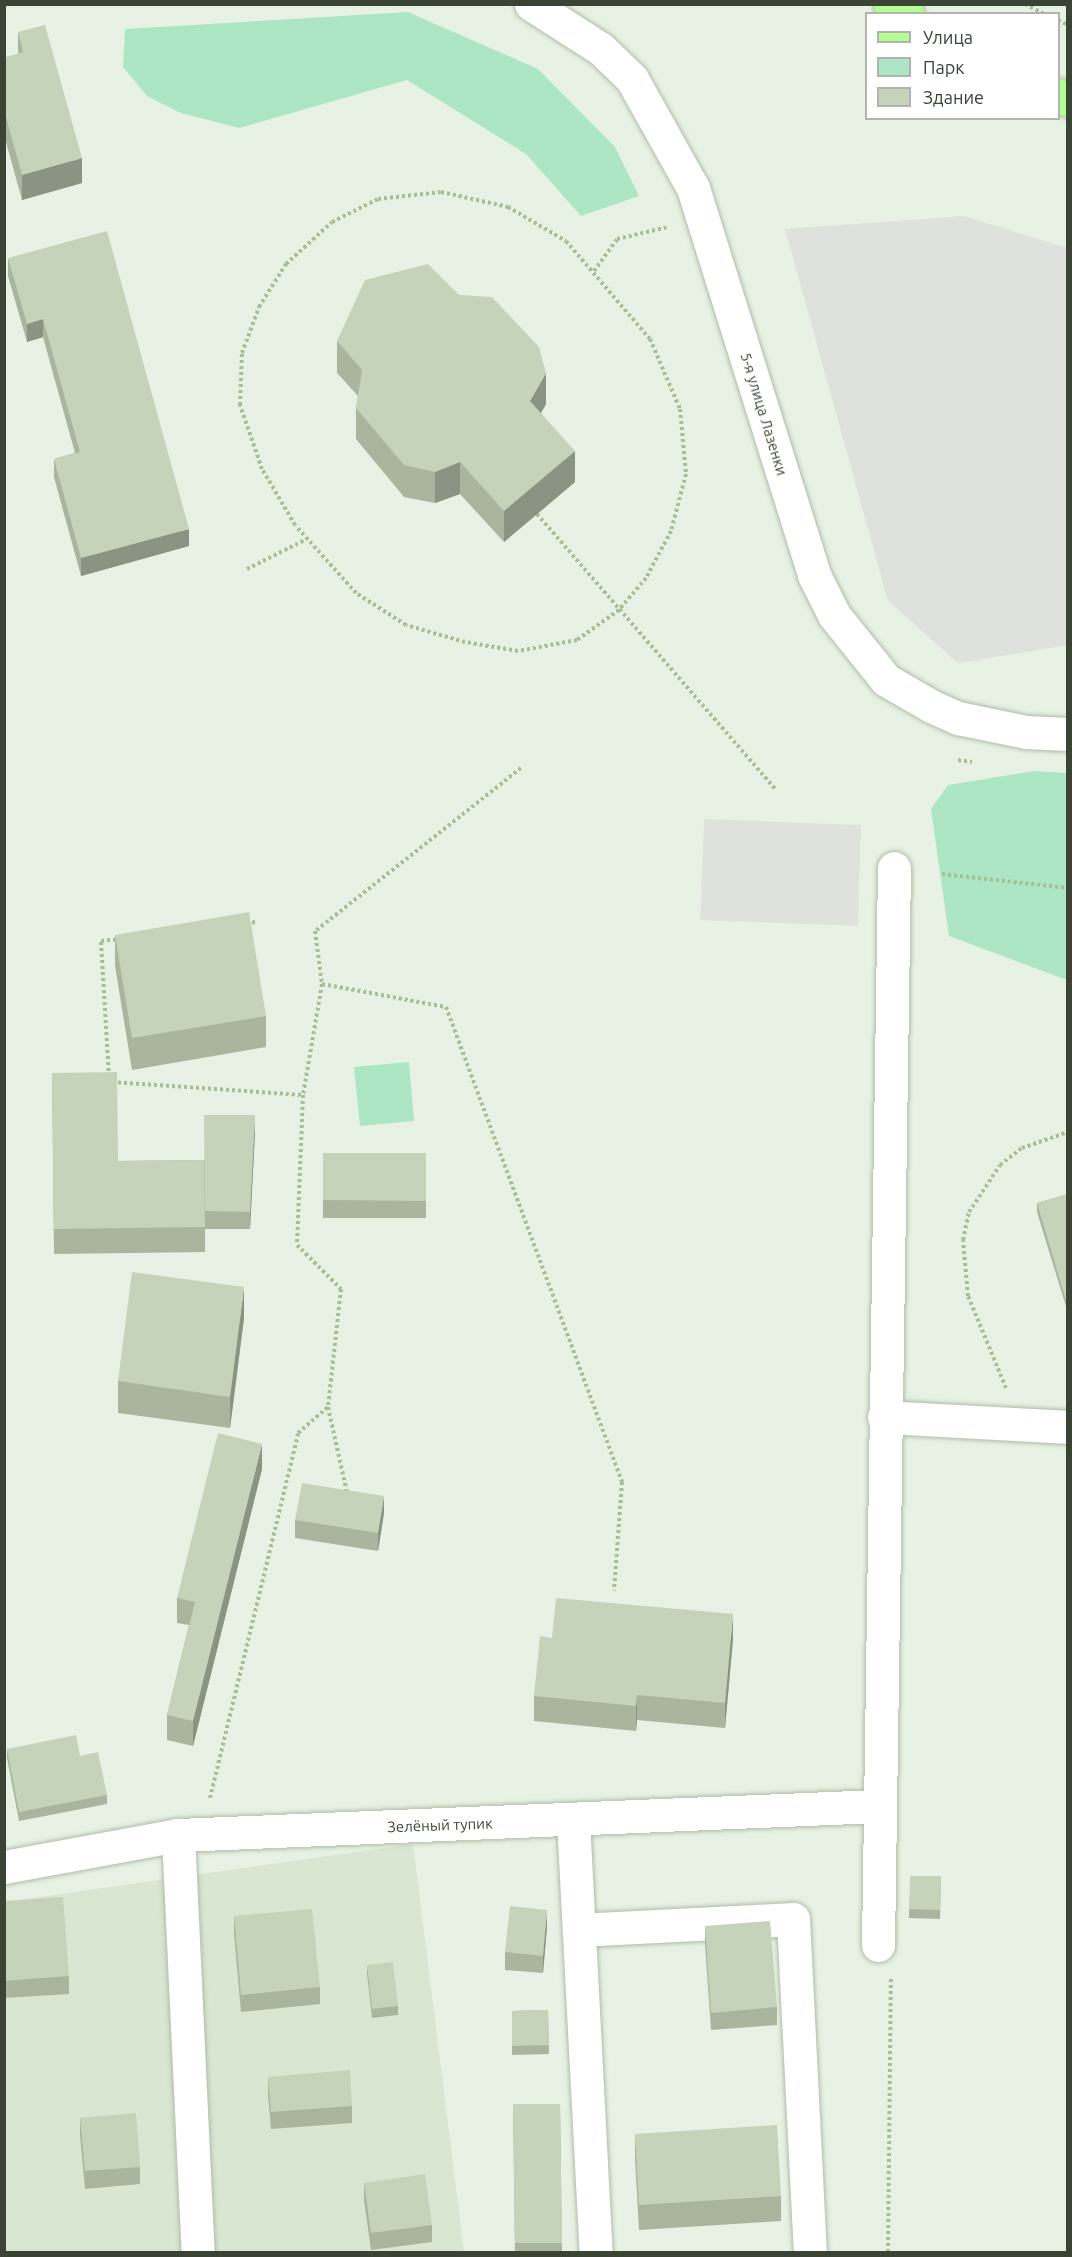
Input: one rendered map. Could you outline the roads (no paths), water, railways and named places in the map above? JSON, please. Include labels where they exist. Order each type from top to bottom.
[{"type":"main road","points":[[890,4],[904,12]]},
{"type":"street","name":"5-я улица Лазенки","points":[[531,4],[601,49],[632,79],[693,188],[814,575],[834,615],[886,680],[931,706],[958,718],[1026,732],[1068,734]]},
{"type":"street","points":[[878,1945],[878,1806],[894,868]]},
{"type":"street","points":[[884,1417],[1068,1427]]},
{"type":"street","name":"Зелёный тупик","points":[[4,1867],[190,1835],[878,1806]]},
{"type":"street","points":[[573,1820],[596,2253]]},
{"type":"street","points":[[190,1835],[198,2253]]},
{"type":"street","points":[[579,1930],[793,1919],[810,2253]]}]
